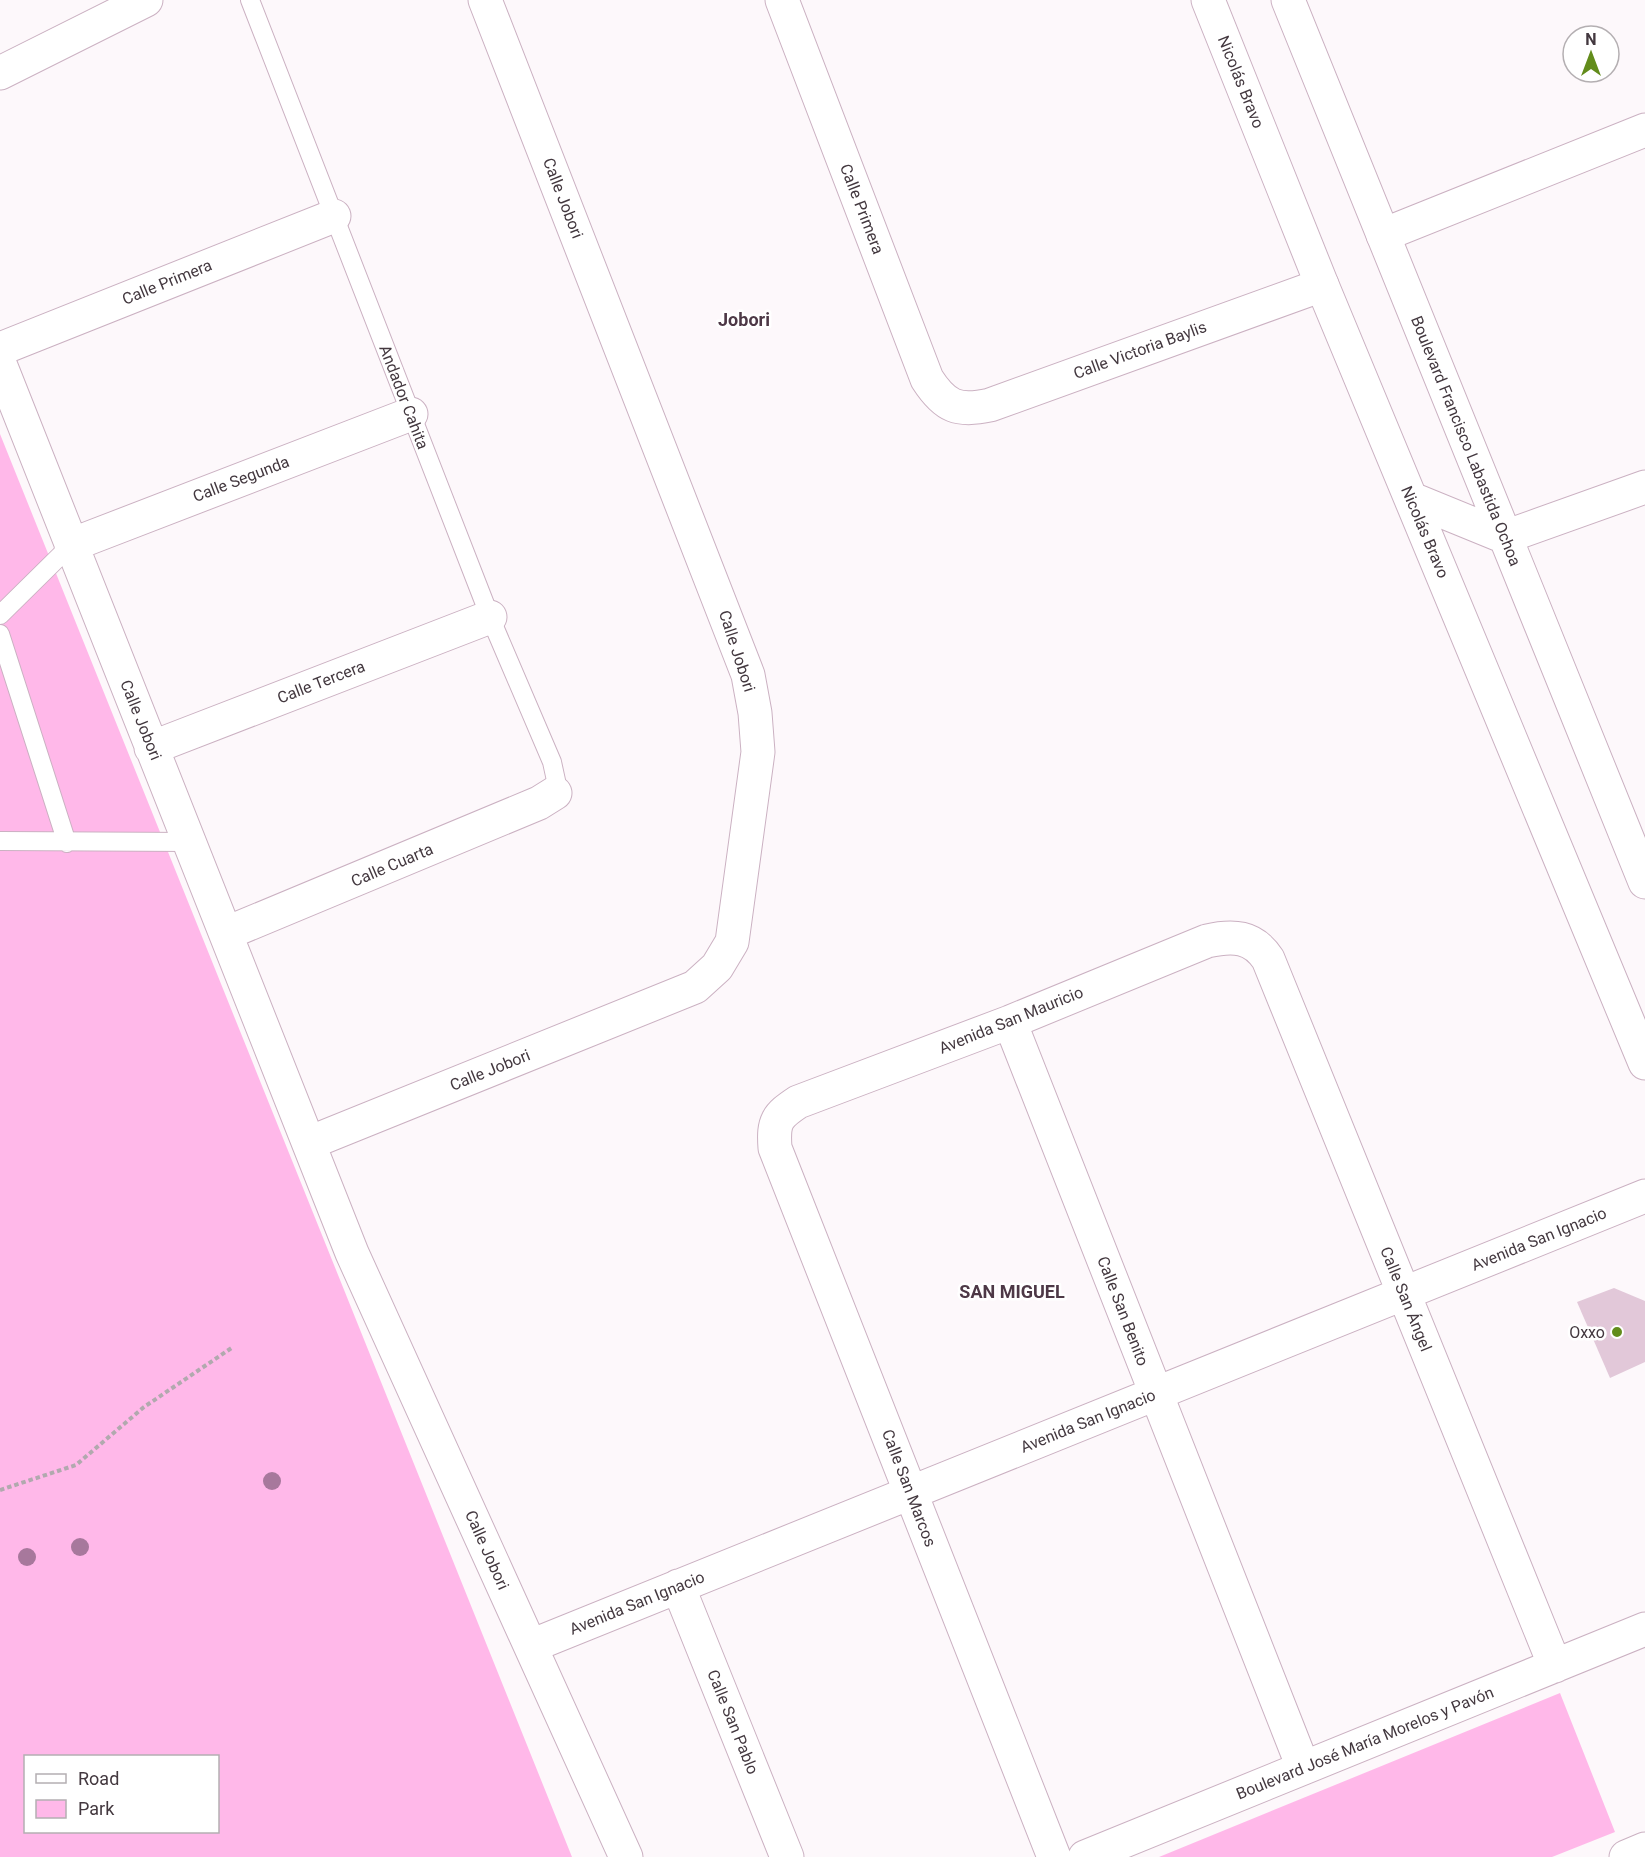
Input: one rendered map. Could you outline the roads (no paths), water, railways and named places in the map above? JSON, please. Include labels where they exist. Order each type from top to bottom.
[{"type":"street","points":[[0,73],[146,0]]},
{"type":"street","name":"Calle Jobori","points":[[309,1143],[695,987],[717,967],[732,942],[758,752],[755,713],[748,675],[485,0]]},
{"type":"street","name":"Calle Primera","points":[[782,0],[927,379],[944,402],[956,407]]},
{"type":"street","name":"Nicolás Bravo","points":[[1208,0],[1322,285],[1645,1063]]},
{"type":"street","name":"Boulevard Francisco Labastida Ochoa","points":[[1288,0],[1505,537],[1636,831],[1645,882]]},
{"type":"street","points":[[1383,235],[1645,130]]},
{"type":"street","name":"Calle Primera","points":[[0,349],[334,216]]},
{"type":"street","name":"Calle Victoria Baylis","points":[[956,407],[974,408],[990,405],[1322,285]]},
{"type":"street","name":"Calle Jobori","points":[[0,364],[352,1252],[626,1857]]},
{"type":"street","name":"Calle Segunda","points":[[71,545],[411,414]]},
{"type":"street","points":[[1412,499],[1505,537],[1645,487]]},
{"type":"street","name":"Calle Tercera","points":[[151,748],[490,616]]},
{"type":"street","name":"Calle Cuarta","points":[[227,933],[539,803],[555,793]]},
{"type":"street","name":"Avenida San Mauricio","points":[[778,1117],[798,1102],[1010,1022],[1207,941],[1222,937],[1248,940]]},
{"type":"street","name":"Calle San Ángel","points":[[1248,940],[1256,944],[1269,959],[1555,1666]]},
{"type":"street","name":"Calle San Benito","points":[[1010,1022],[1303,1767]]},
{"type":"street","name":"Calle San Marcos","points":[[778,1117],[775,1148],[1054,1857]]},
{"type":"street","name":"Avenida San Ignacio","points":[[531,1646],[1645,1196]]},
{"type":"street","name":"Calle San Pablo","points":[[678,1586],[788,1857]]},
{"type":"street","name":"Boulevard José María Morelos y Pavón","points":[[1085,1857],[1645,1629]]},
{"type":"street","points":[[1626,1857],[1645,1849]]},
{"type":"lane","name":"Andador Cahita","points":[[250,0],[490,616],[552,762],[557,780],[555,793]]},
{"type":"lane","points":[[0,615],[71,545]]},
{"type":"lane","points":[[0,634],[67,843]]},
{"type":"lane","points":[[0,842],[191,842]]},
{"type":"place","name":"Oxxo","points":[[1617,1332]]},
{"type":"district","name":"Jobori","points":[[744,319]]},
{"type":"district","name":"SAN MIGUEL","points":[[1012,1291]]}]
